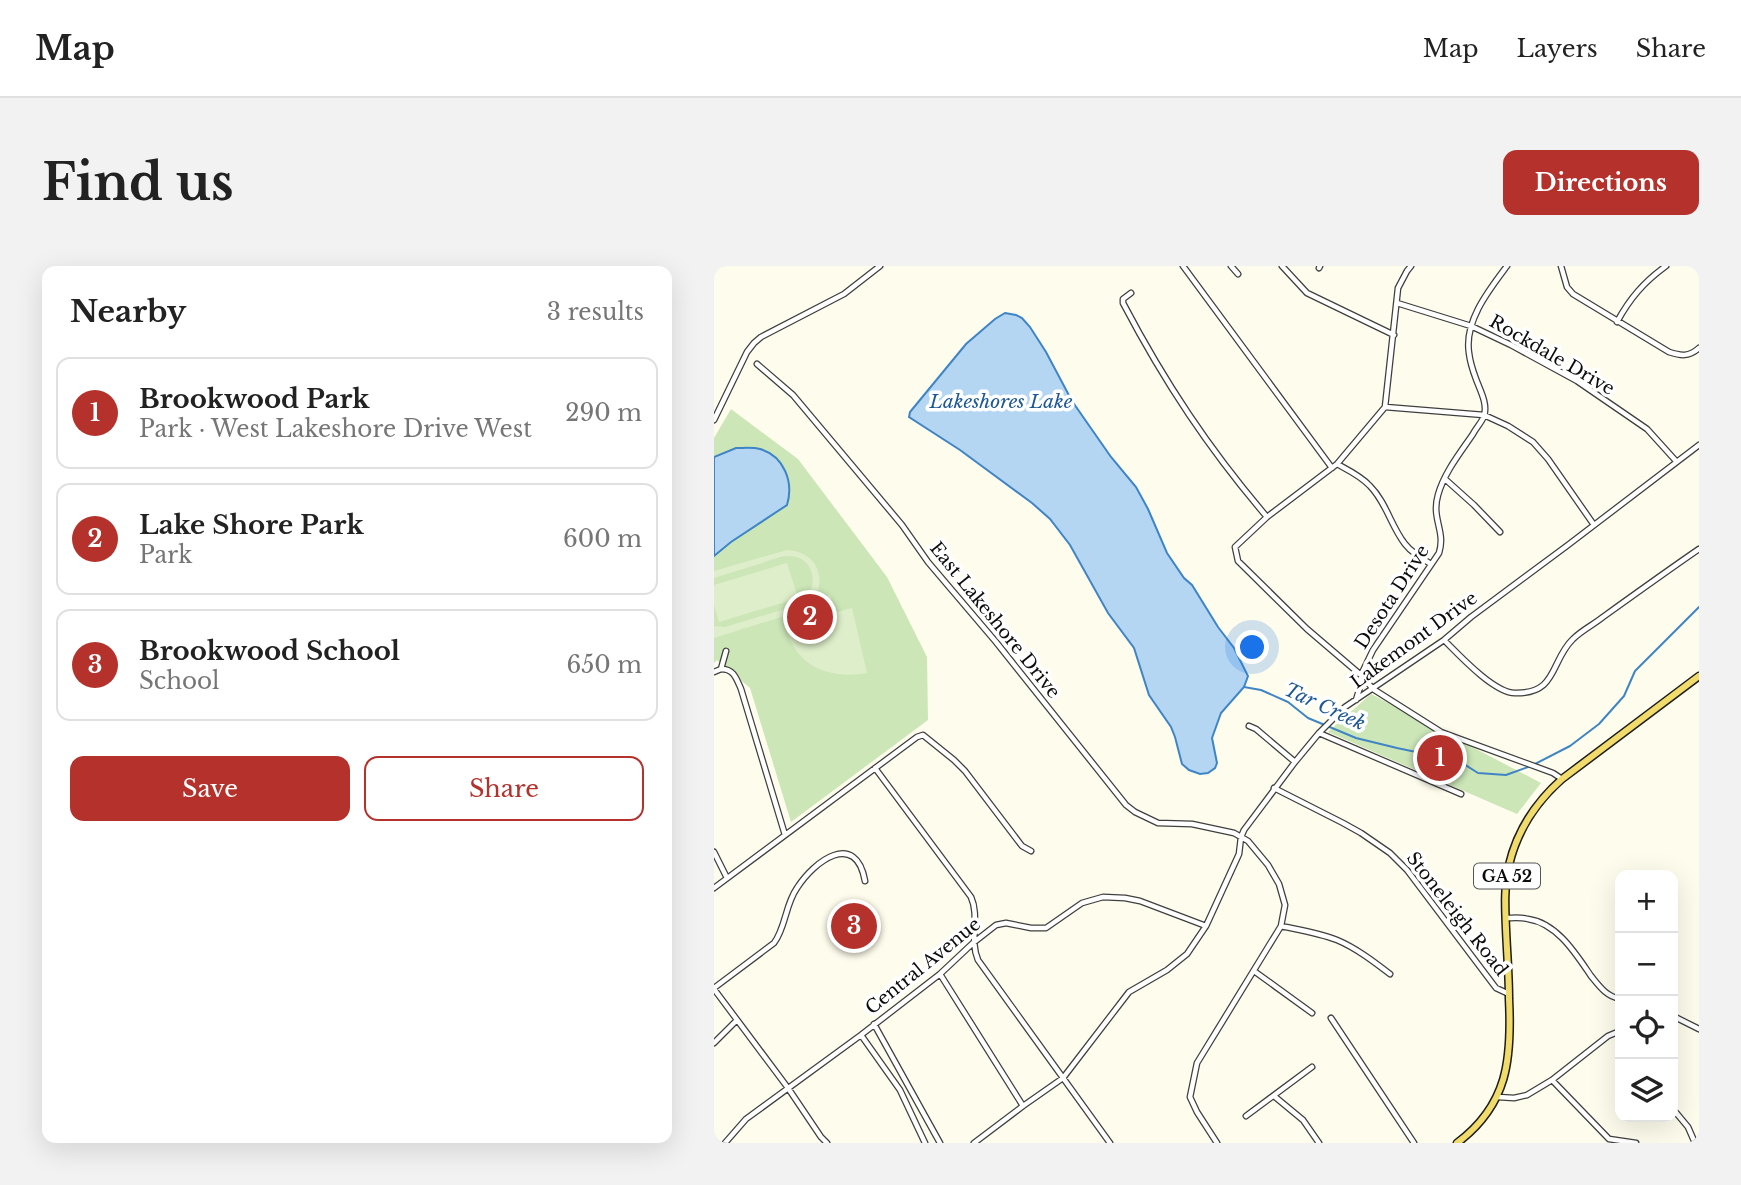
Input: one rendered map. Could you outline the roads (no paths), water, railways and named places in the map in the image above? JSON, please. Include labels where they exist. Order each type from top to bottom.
[{"type":"main road","name":"GA 52","points":[[1457,1143],[1483,1120],[1498,1097],[1507,1069],[1510,1041],[1506,886],[1509,864],[1523,827],[1536,807],[1562,779],[1699,676]]},
{"type":"street","points":[[714,420],[754,343],[844,293],[880,266]]},
{"type":"street","points":[[1183,266],[1334,466],[1353,473],[1369,485],[1382,501],[1406,545],[1431,565]]},
{"type":"street","points":[[1231,266],[1238,274]]},
{"type":"street","points":[[1282,266],[1307,293],[1394,335]]},
{"type":"street","points":[[1412,266],[1398,288],[1385,407],[1334,466],[1267,517],[1235,547],[1238,561],[1373,689],[1441,732],[1553,773],[1562,779]]},
{"type":"street","points":[[1484,415],[1483,396],[1468,352],[1471,326],[1482,303],[1507,266]]},
{"type":"street","points":[[1562,266],[1567,287],[1573,294],[1617,322],[1678,355],[1686,356],[1699,348]]},
{"type":"street","points":[[1617,322],[1628,301],[1653,275],[1666,266]]},
{"type":"street","points":[[1131,293],[1123,299],[1123,303],[1163,377],[1209,445],[1267,517]]},
{"type":"street","name":"Rockdale Drive","points":[[1397,303],[1471,326],[1577,381],[1647,429],[1676,461]]},
{"type":"street","name":"East Lakeshore Drive","points":[[757,364],[793,395],[902,525],[1126,805],[1158,823],[1192,824],[1241,836]]},
{"type":"street","points":[[1385,407],[1484,415],[1508,426],[1533,442],[1548,458],[1594,525]]},
{"type":"street","name":"Desota Drive","points":[[1355,701],[1361,675],[1373,650],[1439,553],[1442,536],[1435,510],[1438,494],[1484,415]]},
{"type":"street","name":"Lakemont Drive","points":[[974,1143],[1063,1078],[1122,999],[1138,985],[1157,976],[1187,954],[1206,926],[1239,854],[1244,830],[1319,733],[1345,708],[1444,640],[1699,445]]},
{"type":"street","points":[[1445,479],[1500,532]]},
{"type":"street","points":[[1444,640],[1496,687],[1506,692],[1531,691],[1548,683],[1560,655],[1572,640],[1699,549]]},
{"type":"street","points":[[721,669],[726,651]]},
{"type":"street","points":[[714,672],[721,669],[733,672],[741,689],[785,835]]},
{"type":"street","points":[[1249,726],[1294,762]]},
{"type":"street","points":[[1319,733],[1461,794]]},
{"type":"street","points":[[714,888],[923,735],[965,771],[1022,846],[1031,851]]},
{"type":"street","points":[[875,768],[971,897],[974,908],[973,943],[978,960],[1110,1143]]},
{"type":"street","name":"Stoneleigh Road","points":[[1274,788],[1361,833],[1390,853],[1408,870],[1496,988],[1509,994]]},
{"type":"street","points":[[1217,1143],[1192,1105],[1190,1097],[1197,1063],[1281,926],[1285,905],[1275,874],[1241,836]]},
{"type":"street","points":[[714,852],[727,878]]},
{"type":"street","points":[[827,1143],[714,988],[774,943],[797,887],[826,859],[835,854],[856,858],[862,867],[865,881]]},
{"type":"street","name":"Central Avenue","points":[[725,1143],[747,1119],[940,974],[996,925],[1006,923],[1046,928],[1083,903],[1103,897],[1140,901],[1206,926]]},
{"type":"street","points":[[1506,918],[1527,918],[1549,928],[1570,946],[1601,989],[1615,998]]},
{"type":"street","points":[[1281,926],[1335,939],[1390,974]]},
{"type":"street","points":[[1254,971],[1312,1013]]},
{"type":"street","points":[[940,974],[1023,1106]]},
{"type":"street","points":[[1331,1018],[1414,1143]]},
{"type":"street","points":[[1678,1018],[1699,1029]]},
{"type":"street","points":[[714,1043],[737,1020]]},
{"type":"street","points":[[874,1024],[940,1143]]},
{"type":"street","points":[[1498,1097],[1520,1097],[1552,1080],[1615,1033]]},
{"type":"street","points":[[861,1035],[901,1090],[925,1143]]},
{"type":"street","points":[[1246,1116],[1312,1067]]},
{"type":"street","points":[[1552,1080],[1609,1139],[1636,1143]]},
{"type":"street","points":[[1274,1096],[1303,1120],[1319,1143]]},
{"type":"street","points":[[1678,1115],[1688,1127],[1695,1143]]},
{"type":"water","name":"Lakeshores Lake","points":[[1005,313],[1022,318],[1030,327],[1072,401],[1111,457],[1136,487],[1167,553],[1234,648],[1248,676],[1244,687],[1221,713],[1212,738],[1217,763],[1208,773],[1200,774],[1182,764],[1171,727],[1149,695],[1134,648],[1108,613],[1070,545],[1050,519],[960,450],[909,417],[910,412],[966,344]]},
{"type":"water","points":[[736,448],[760,449],[775,457],[788,479],[789,496],[787,505],[714,556],[714,457]]},
{"type":"waterway","name":"Tar Creek","points":[[1533,765],[1570,746],[1599,724],[1624,696],[1635,671],[1699,607]]},
{"type":"waterway","name":"Tar Creek","points":[[1244,687],[1261,690],[1288,702],[1308,718],[1356,738],[1459,761],[1478,773],[1506,775],[1528,767]]},
{"type":"place","name":"Lake Shore Park","points":[[810,617]]},
{"type":"place","name":"Brookwood Park","points":[[1440,758]]},
{"type":"place","name":"Brookwood School","points":[[854,926]]}]
